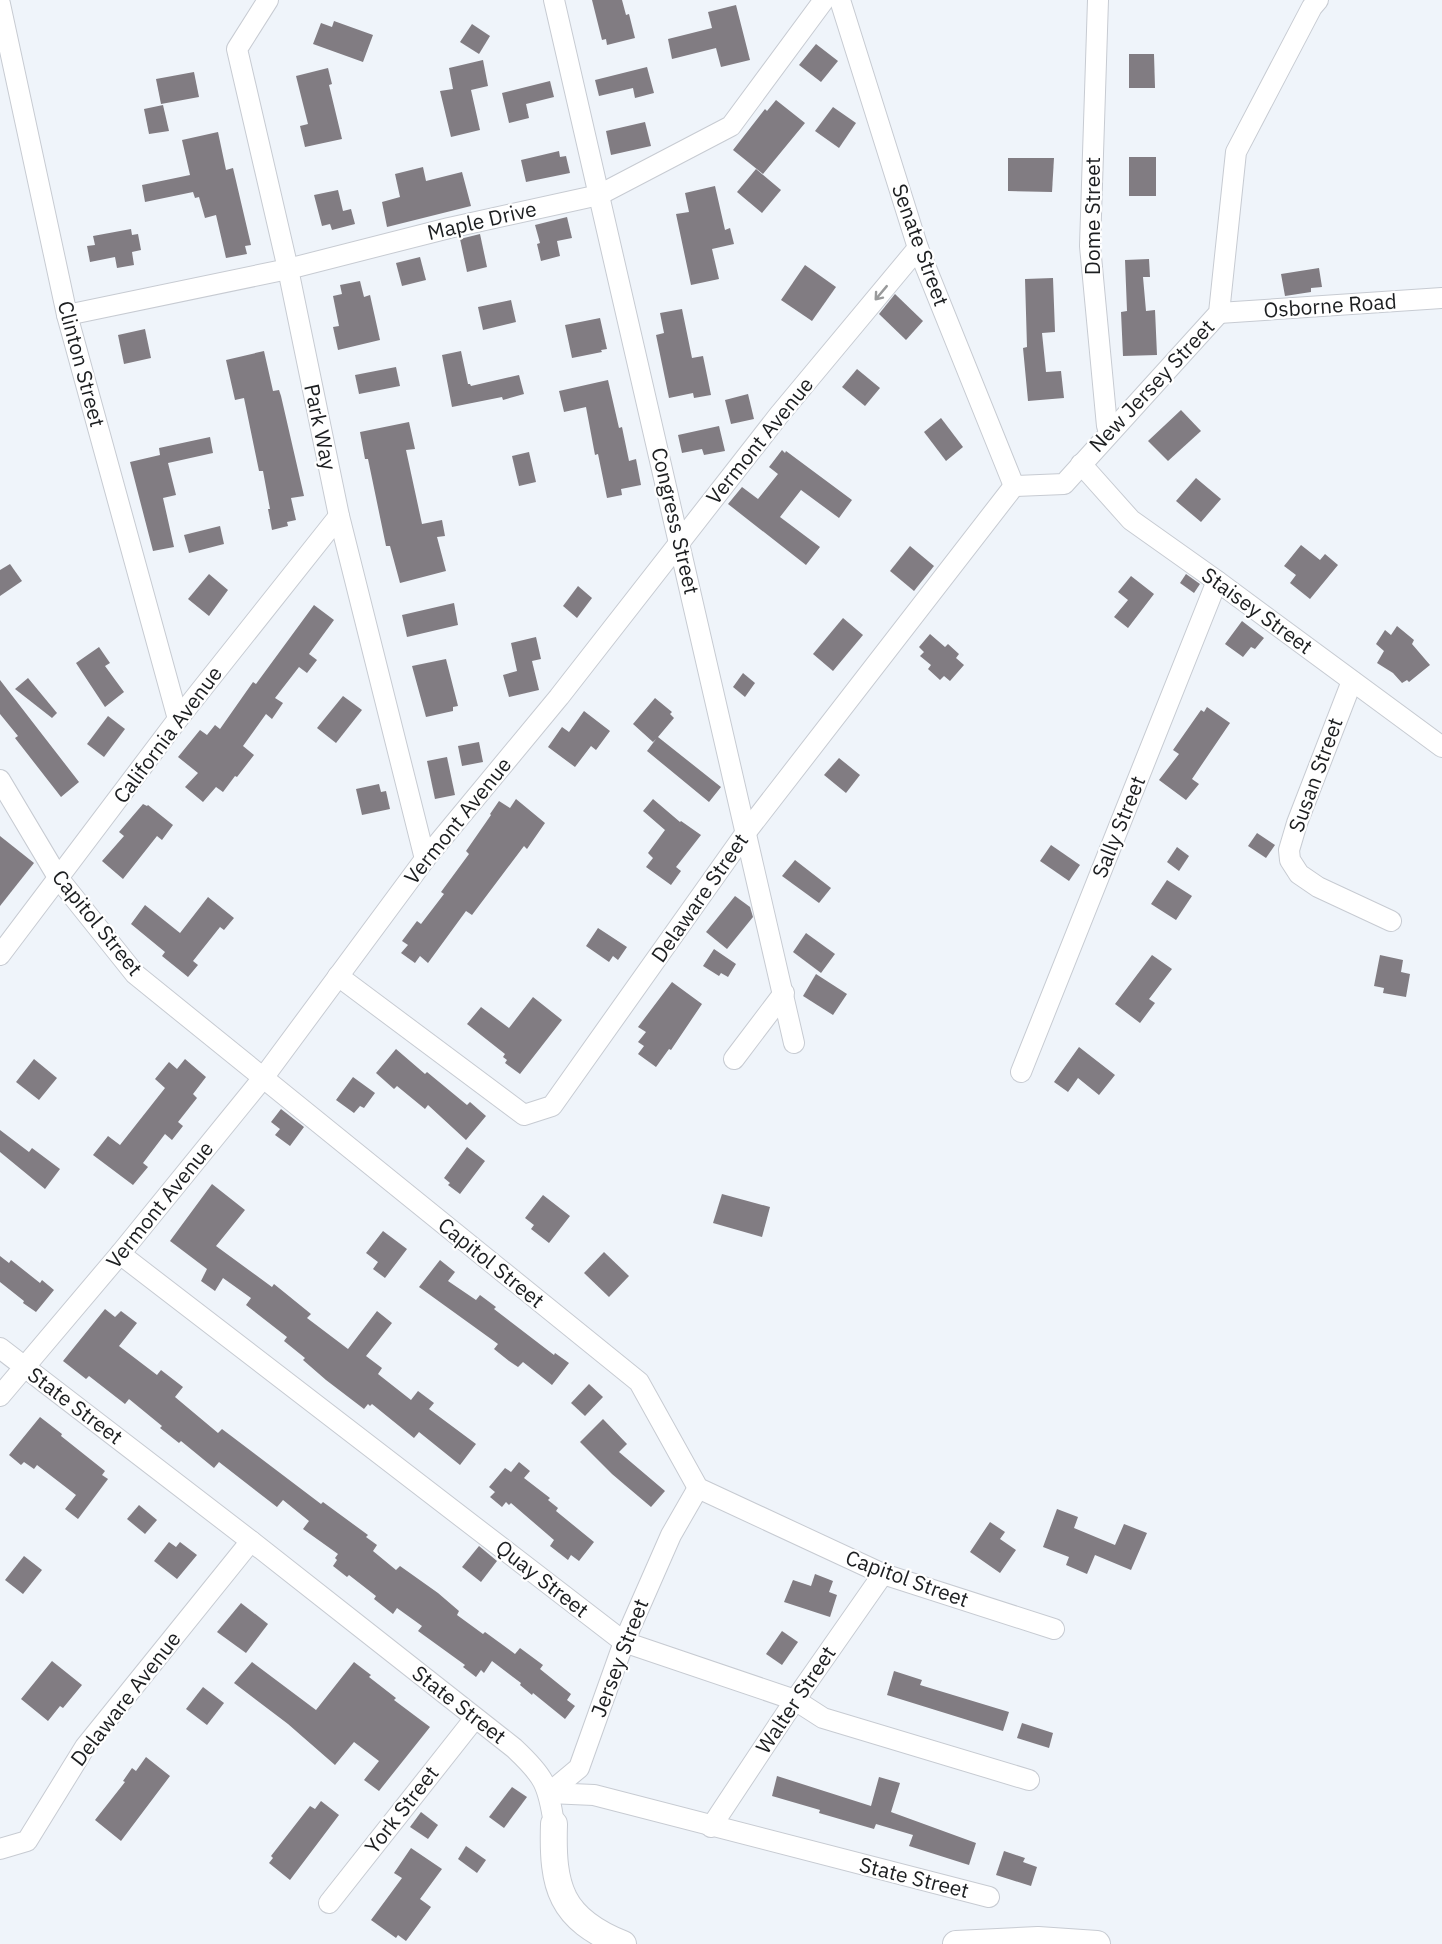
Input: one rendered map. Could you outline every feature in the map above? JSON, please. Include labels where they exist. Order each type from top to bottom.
[{"type":"street","name":"Park Way","points":[[268,0],[237,50],[288,269],[339,516],[425,860]]},
{"type":"street","name":"Congress Street","points":[[554,0],[794,1043]]},
{"type":"street","name":"Maple Drive","points":[[67,315],[288,269],[449,228],[599,195],[730,126],[824,0]]},
{"type":"street","name":"Senate Street","points":[[840,0],[918,248],[1014,486]]},
{"type":"street","name":"Dome Street","points":[[1098,0],[1090,246],[1107,426],[1112,430]]},
{"type":"street","name":"New Jersey Street","points":[[1014,486],[1064,484],[1219,314],[1236,152],[1312,7],[1318,0]]},
{"type":"street","name":"Clinton Street","points":[[0,4],[67,315],[178,719]]},
{"type":"street","name":"Vermont Avenue","points":[[0,1396],[120,1254],[263,1078],[425,860],[559,697],[779,415],[918,248]]},
{"type":"street","name":"Osborne Road","points":[[1219,314],[1442,298]]},
{"type":"street","name":"Staisey Street","points":[[1081,464],[1131,520],[1442,747]]},
{"type":"street","name":"Delaware Street","points":[[338,976],[524,1115],[552,1107],[747,831],[1014,486]]},
{"type":"street","name":"California Avenue","points":[[0,955],[178,719],[339,516]]},
{"type":"street","name":"Sally Street","points":[[1021,1072],[1217,581]]},
{"type":"street","name":"Susan Street","points":[[1352,681],[1297,823],[1289,850],[1290,860],[1299,874],[1318,887],[1391,921]]},
{"type":"street","name":"Capitol Street","points":[[0,780],[59,879],[135,974],[639,1382],[698,1488],[883,1574],[1054,1629]]},
{"type":"street","points":[[734,1059],[784,993]]},
{"type":"street","name":"Quay Street","points":[[120,1254],[624,1642],[795,1700],[823,1718],[1029,1780]]},
{"type":"street","name":"State Street","points":[[0,1348],[251,1541],[514,1748],[536,1769],[549,1793],[594,1795],[989,1897]]},
{"type":"street","name":"Jersey Street","points":[[549,1793],[579,1768],[624,1642],[671,1535],[698,1488]]},
{"type":"street","name":"Delaware Avenue","points":[[0,1849],[27,1841],[85,1747],[251,1541]]},
{"type":"street","name":"Walter Street","points":[[711,1827],[795,1700],[883,1574]]},
{"type":"street","name":"York Street","points":[[329,1902],[475,1718]]},
{"type":"street","points":[[549,1793],[554,1824],[553,1859],[558,1886],[568,1907],[588,1926],[622,1944]]},
{"type":"street","points":[[956,1944],[1038,1940],[1097,1944]]},
{"type":"building","points":[[592,0],[622,0],[626,15],[629,14],[635,38],[607,45],[606,39],[602,40]]},
{"type":"building","points":[[736,5],[750,60],[721,67],[716,48],[672,59],[668,39],[712,28],[708,12]]},
{"type":"building","points":[[334,21],[373,35],[363,62],[313,44],[321,23],[332,27]]},
{"type":"building","points":[[472,24],[490,36],[479,54],[460,42]]},
{"type":"building","points":[[816,44],[838,61],[821,82],[799,65]]},
{"type":"building","points":[[1129,54],[1154,54],[1155,88],[1129,88]]},
{"type":"building","points":[[483,60],[488,86],[471,90],[480,130],[451,137],[440,91],[453,89],[449,68]]},
{"type":"building","points":[[647,67],[654,93],[635,98],[633,88],[599,96],[595,80]]},
{"type":"building","points":[[328,68],[332,84],[329,85],[342,139],[305,147],[300,126],[308,124],[296,76]]},
{"type":"building","points":[[194,72],[199,97],[161,104],[156,79]]},
{"type":"building","points":[[550,81],[554,97],[526,104],[529,118],[509,123],[502,93]]},
{"type":"building","points":[[776,100],[805,123],[763,174],[733,150],[765,109],[767,111]]},
{"type":"building","points":[[163,105],[169,131],[149,134],[144,109]]},
{"type":"building","points":[[833,107],[856,123],[839,148],[815,131]]},
{"type":"building","points":[[645,122],[651,146],[611,155],[606,131]]},
{"type":"building","points":[[218,132],[226,170],[233,168],[251,245],[245,246],[247,254],[226,258],[216,215],[205,218],[199,197],[195,198],[193,192],[145,202],[142,185],[190,175],[182,140]]},
{"type":"building","points":[[559,151],[560,157],[566,156],[570,173],[526,182],[521,160]]},
{"type":"building","points":[[1129,157],[1156,157],[1156,196],[1129,196]]},
{"type":"building","points":[[1008,158],[1054,158],[1052,192],[1008,191]]},
{"type":"building","points":[[423,167],[426,181],[462,172],[471,206],[387,227],[382,202],[400,197],[395,174]]},
{"type":"building","points":[[756,169],[781,190],[762,213],[737,192]]},
{"type":"building","points":[[715,186],[725,230],[730,228],[734,244],[712,249],[719,279],[691,285],[676,214],[689,212],[685,193]]},
{"type":"building","points":[[338,190],[343,211],[351,209],[355,224],[332,230],[330,224],[322,226],[314,195]]},
{"type":"building","points":[[567,217],[572,238],[557,241],[560,256],[541,261],[537,244],[540,243],[535,225]]},
{"type":"building","points":[[131,229],[132,235],[138,234],[141,250],[132,252],[134,265],[117,268],[115,257],[90,262],[87,246],[95,245],[93,236]]},
{"type":"building","points":[[480,234],[487,267],[467,272],[460,239]]},
{"type":"building","points":[[420,257],[426,280],[402,286],[396,263]]},
{"type":"building","points":[[1149,259],[1150,277],[1143,277],[1146,311],[1155,310],[1157,355],[1123,356],[1121,312],[1127,311],[1125,260]]},
{"type":"building","points":[[805,265],[836,287],[812,321],[781,300]]},
{"type":"building","points":[[1319,268],[1322,287],[1311,288],[1311,292],[1285,296],[1281,274]]},
{"type":"building","points":[[1053,278],[1055,332],[1042,333],[1046,372],[1061,371],[1064,398],[1028,401],[1023,348],[1027,347],[1025,279]]},
{"type":"building","points":[[360,281],[364,297],[370,295],[380,340],[338,350],[333,327],[339,326],[333,296],[342,294],[340,285]]},
{"type":"building","points":[[895,294],[923,321],[906,340],[879,314]]},
{"type":"building","points":[[511,300],[516,322],[483,330],[478,307]]},
{"type":"building","points":[[682,309],[692,358],[703,356],[711,395],[694,398],[693,393],[669,398],[656,335],[664,333],[660,313]]},
{"type":"building","points":[[600,318],[607,349],[572,358],[565,325]]},
{"type":"building","points":[[145,329],[151,358],[124,364],[118,335]]},
{"type":"building","points":[[264,351],[273,391],[279,390],[281,396],[304,496],[291,498],[296,520],[287,522],[288,526],[272,530],[263,471],[259,471],[244,398],[235,400],[226,360]]},
{"type":"building","points":[[461,351],[468,384],[471,386],[519,375],[524,394],[503,400],[502,397],[452,407],[442,355]]},
{"type":"building","points":[[396,367],[400,386],[359,394],[355,375]]},
{"type":"building","points":[[857,369],[880,388],[865,406],[842,387]]},
{"type":"building","points":[[608,380],[629,461],[636,459],[641,485],[621,489],[622,495],[607,498],[598,454],[595,455],[586,407],[564,412],[559,391]]},
{"type":"building","points":[[748,394],[754,419],[731,424],[725,400]]},
{"type":"building","points":[[1181,410],[1201,431],[1168,461],[1148,441]]},
{"type":"building","points":[[941,418],[963,447],[946,461],[924,432]]},
{"type":"building","points":[[409,422],[415,449],[406,450],[422,524],[442,520],[445,536],[437,537],[446,571],[400,583],[390,546],[386,546],[360,432]]},
{"type":"building","points":[[719,426],[725,451],[704,455],[702,449],[682,453],[678,435]]},
{"type":"building","points":[[210,437],[213,453],[168,463],[176,495],[163,498],[174,547],[153,551],[130,462],[160,455],[159,448]]},
{"type":"building","points":[[782,450],[852,500],[839,518],[801,490],[780,517],[820,547],[806,565],[728,504],[742,487],[758,499],[778,474],[769,467]]},
{"type":"building","points":[[529,452],[536,482],[519,486],[512,456]]},
{"type":"building","points":[[1196,478],[1221,499],[1201,522],[1176,501]]},
{"type":"building","points":[[220,526],[224,544],[189,553],[184,535]]},
{"type":"building","points":[[1301,545],[1320,560],[1325,554],[1338,565],[1310,599],[1290,583],[1296,575],[1284,566]]},
{"type":"building","points":[[910,546],[934,566],[914,591],[890,571]]},
{"type":"building","points":[[10,564],[22,581],[0,596],[0,570]]},
{"type":"building","points":[[209,574],[228,590],[209,616],[188,599]]},
{"type":"building","points":[[1186,574],[1200,584],[1194,593],[1180,583]]},
{"type":"building","points":[[1131,576],[1154,594],[1128,628],[1114,617],[1128,600],[1118,592]]},
{"type":"building","points":[[578,586],[592,598],[577,618],[563,606]]},
{"type":"building","points":[[454,603],[458,625],[407,637],[402,615]]},
{"type":"building","points":[[314,605],[334,620],[309,654],[317,660],[307,673],[299,667],[275,698],[283,703],[272,719],[266,714],[243,746],[254,755],[237,777],[235,776],[223,792],[216,787],[203,802],[185,787],[198,773],[178,757],[200,730],[207,735],[215,725],[220,729],[253,682],[256,684]]},
{"type":"building","points":[[843,618],[863,635],[833,671],[813,654]]},
{"type":"building","points":[[1242,621],[1264,638],[1255,649],[1251,647],[1243,657],[1225,644]]},
{"type":"building","points":[[1397,626],[1414,640],[1412,644],[1430,665],[1409,682],[1407,680],[1402,683],[1393,673],[1377,663],[1384,651],[1376,644],[1385,630],[1391,635]]},
{"type":"building","points":[[930,634],[945,647],[948,644],[959,654],[956,658],[964,665],[950,681],[944,676],[940,680],[928,669],[931,665],[920,656],[924,652],[919,647]]},
{"type":"building","points":[[536,637],[541,659],[532,661],[539,690],[509,697],[503,675],[517,671],[511,643]]},
{"type":"building","points":[[99,647],[110,663],[105,666],[124,692],[105,707],[76,663]]},
{"type":"building","points":[[446,659],[458,706],[453,707],[453,711],[426,717],[412,666]]},
{"type":"building","points":[[743,673],[755,683],[745,697],[733,687]]},
{"type":"building","points":[[28,678],[57,713],[52,718],[15,689]]},
{"type":"building","points":[[0,680],[79,782],[61,797],[15,738],[18,736],[0,714]]},
{"type":"building","points":[[343,696],[362,710],[336,743],[317,728]]},
{"type":"building","points":[[655,698],[672,712],[670,714],[674,718],[658,737],[721,787],[709,802],[647,751],[656,739],[653,742],[633,724]]},
{"type":"building","points":[[1207,707],[1230,723],[1192,779],[1199,784],[1186,800],[1159,780],[1179,754],[1173,750],[1201,710],[1204,712]]},
{"type":"building","points":[[584,711],[610,731],[596,750],[591,746],[575,767],[548,747],[562,727],[569,732]]},
{"type":"building","points":[[108,716],[125,729],[104,757],[87,744]]},
{"type":"building","points":[[479,742],[483,762],[462,766],[458,746]]},
{"type":"building","points":[[447,757],[455,795],[435,799],[427,761]]},
{"type":"building","points":[[839,758],[860,775],[846,793],[824,775]]},
{"type":"building","points":[[379,784],[381,792],[386,791],[390,809],[362,815],[356,789]]},
{"type":"building","points":[[516,799],[545,823],[527,849],[524,846],[472,915],[466,911],[428,963],[420,956],[415,963],[401,953],[408,945],[402,941],[417,921],[421,924],[444,894],[441,892],[469,854],[466,851],[499,801],[510,808]]},
{"type":"building","points":[[653,799],[680,822],[701,835],[676,867],[681,871],[671,885],[646,867],[653,858],[648,853],[665,830],[643,811]]},
{"type":"building","points":[[143,804],[148,805],[173,825],[162,840],[157,836],[123,879],[102,861],[124,836],[119,832]]},
{"type":"building","points":[[1257,833],[1275,845],[1266,858],[1248,846]]},
{"type":"building","points":[[0,836],[34,863],[0,906]]},
{"type":"building","points":[[1051,845],[1080,865],[1069,881],[1040,861]]},
{"type":"building","points":[[1177,847],[1189,856],[1179,871],[1167,862]]},
{"type":"building","points":[[795,860],[831,888],[819,903],[782,876]]},
{"type":"building","points":[[1167,880],[1192,896],[1176,920],[1151,904]]},
{"type":"building","points":[[735,896],[750,907],[753,917],[727,949],[706,932]]},
{"type":"building","points":[[208,897],[234,918],[224,930],[220,927],[193,961],[198,965],[188,977],[162,956],[165,952],[131,924],[145,905],[180,933]]},
{"type":"building","points":[[598,928],[627,947],[618,960],[613,956],[609,962],[586,946]]},
{"type":"building","points":[[806,933],[835,954],[821,973],[793,952]]},
{"type":"building","points":[[714,949],[736,964],[728,977],[721,973],[719,976],[703,966]]},
{"type":"building","points":[[1152,955],[1172,969],[1149,999],[1155,1003],[1140,1023],[1115,1004]]},
{"type":"building","points":[[1380,955],[1403,960],[1401,972],[1410,974],[1406,997],[1383,993],[1384,988],[1374,986]]},
{"type":"building","points":[[816,974],[847,994],[833,1015],[803,996]]},
{"type":"building","points":[[672,982],[702,1004],[671,1050],[669,1049],[656,1067],[638,1054],[644,1046],[638,1042],[646,1032],[638,1027]]},
{"type":"building","points":[[533,997],[562,1020],[520,1074],[505,1063],[507,1060],[503,1057],[505,1054],[467,1024],[481,1007],[509,1028]]},
{"type":"building","points":[[1079,1047],[1115,1075],[1099,1095],[1078,1078],[1068,1092],[1054,1082]]},
{"type":"building","points":[[396,1049],[425,1074],[427,1072],[467,1105],[470,1102],[486,1116],[466,1140],[428,1105],[425,1109],[397,1086],[394,1089],[376,1073]]},
{"type":"building","points":[[34,1059],[57,1078],[39,1100],[16,1082]]},
{"type":"building","points":[[185,1059],[206,1077],[193,1094],[197,1098],[178,1122],[183,1126],[172,1140],[165,1134],[143,1163],[148,1167],[133,1185],[93,1155],[108,1136],[120,1145],[165,1088],[155,1079],[169,1062],[177,1069]]},
{"type":"building","points":[[353,1077],[375,1093],[364,1108],[360,1106],[354,1113],[336,1100]]},
{"type":"building","points":[[281,1109],[304,1127],[290,1146],[275,1135],[280,1129],[271,1122]]},
{"type":"building","points":[[0,1130],[29,1152],[32,1148],[60,1169],[45,1189],[0,1152]]},
{"type":"building","points":[[467,1147],[485,1161],[460,1194],[448,1185],[450,1183],[444,1178]]},
{"type":"building","points":[[212,1184],[245,1210],[216,1246],[272,1287],[274,1284],[311,1314],[307,1318],[348,1349],[377,1311],[392,1323],[366,1356],[382,1368],[378,1374],[411,1400],[418,1391],[434,1403],[429,1409],[476,1444],[460,1465],[419,1432],[414,1438],[372,1404],[370,1406],[368,1404],[364,1409],[326,1380],[303,1360],[305,1358],[284,1341],[287,1337],[246,1305],[251,1298],[223,1278],[215,1291],[201,1281],[207,1269],[170,1241]]},
{"type":"building","points":[[722,1194],[770,1207],[762,1237],[713,1223]]},
{"type":"building","points":[[543,1195],[570,1216],[549,1243],[531,1229],[534,1225],[525,1218]]},
{"type":"building","points":[[383,1231],[407,1249],[385,1278],[373,1269],[378,1262],[366,1253]]},
{"type":"building","points":[[604,1252],[629,1276],[609,1297],[584,1273]]},
{"type":"building","points":[[0,1256],[9,1263],[11,1260],[40,1283],[42,1280],[54,1290],[36,1312],[0,1282]]},
{"type":"building","points":[[440,1260],[455,1272],[448,1281],[476,1300],[480,1295],[496,1307],[494,1309],[554,1355],[555,1353],[569,1363],[552,1385],[523,1362],[518,1367],[509,1361],[494,1349],[498,1344],[419,1287]]},
{"type":"building","points":[[105,1309],[115,1317],[121,1311],[137,1323],[119,1346],[157,1375],[161,1370],[183,1387],[175,1397],[218,1433],[222,1429],[321,1504],[323,1502],[368,1535],[366,1537],[377,1545],[373,1551],[396,1570],[400,1566],[438,1593],[459,1611],[457,1615],[483,1634],[485,1632],[515,1654],[520,1648],[543,1665],[540,1669],[571,1694],[567,1700],[575,1706],[565,1719],[492,1661],[484,1673],[481,1670],[476,1677],[463,1667],[465,1665],[418,1631],[422,1626],[397,1608],[393,1614],[374,1599],[376,1596],[333,1566],[338,1554],[303,1529],[309,1521],[283,1500],[277,1507],[219,1462],[214,1468],[181,1441],[179,1443],[160,1428],[162,1426],[129,1399],[125,1404],[89,1376],[86,1379],[63,1361]]},
{"type":"building","points":[[589,1384],[603,1397],[585,1416],[571,1403]]},
{"type":"building","points":[[40,1417],[105,1471],[102,1475],[108,1479],[78,1519],[65,1509],[76,1495],[37,1465],[34,1469],[24,1462],[21,1465],[9,1455]]},
{"type":"building","points":[[603,1419],[627,1444],[619,1452],[665,1491],[651,1507],[612,1474],[580,1442]]},
{"type":"building","points":[[519,1462],[530,1471],[524,1478],[550,1498],[548,1500],[558,1508],[556,1511],[594,1542],[579,1561],[571,1555],[568,1560],[550,1546],[554,1540],[511,1503],[509,1505],[506,1502],[502,1507],[490,1497],[495,1492],[489,1487],[505,1468],[511,1472]]},
{"type":"building","points":[[139,1505],[157,1520],[145,1534],[127,1519]]},
{"type":"building","points":[[1057,1509],[1078,1517],[1074,1528],[1115,1545],[1124,1524],[1147,1533],[1131,1570],[1095,1555],[1087,1574],[1066,1565],[1069,1557],[1043,1547]]},
{"type":"building","points":[[990,1522],[1005,1532],[1000,1539],[1016,1550],[1000,1573],[970,1552]]},
{"type":"building","points":[[169,1542],[176,1547],[180,1542],[197,1555],[177,1579],[154,1561]]},
{"type":"building","points":[[479,1546],[497,1561],[481,1582],[462,1567]]},
{"type":"building","points":[[24,1556],[42,1570],[23,1594],[5,1580]]},
{"type":"building","points":[[815,1574],[833,1581],[829,1592],[837,1595],[830,1617],[784,1602],[793,1580],[811,1586]]},
{"type":"building","points":[[241,1603],[268,1624],[246,1653],[217,1632]]},
{"type":"building","points":[[782,1631],[798,1642],[782,1665],[766,1654]]},
{"type":"building","points":[[52,1661],[82,1685],[63,1708],[60,1706],[48,1721],[21,1699]]},
{"type":"building","points":[[252,1662],[316,1710],[354,1662],[396,1698],[394,1700],[430,1727],[379,1791],[364,1780],[379,1761],[354,1742],[335,1765],[288,1724],[234,1683]]},
{"type":"building","points":[[894,1671],[922,1680],[920,1685],[1009,1712],[1003,1731],[887,1695]]},
{"type":"building","points":[[203,1687],[224,1703],[207,1725],[186,1709]]},
{"type":"building","points":[[1022,1723],[1053,1733],[1049,1748],[1017,1738]]},
{"type":"building","points":[[146,1757],[170,1776],[121,1841],[95,1820],[125,1782],[123,1781],[132,1768],[136,1771]]},
{"type":"building","points":[[777,1776],[871,1806],[879,1777],[900,1783],[891,1812],[976,1843],[969,1865],[909,1846],[913,1835],[876,1824],[874,1829],[772,1796]]},
{"type":"building","points":[[512,1787],[527,1797],[504,1828],[489,1817]]},
{"type":"building","points":[[321,1801],[339,1815],[290,1880],[269,1863],[273,1858],[271,1856],[310,1806],[315,1809]]},
{"type":"building","points":[[421,1812],[438,1825],[428,1839],[410,1827]]},
{"type":"building","points":[[466,1846],[486,1860],[477,1873],[458,1859]]},
{"type":"building","points":[[411,1848],[442,1869],[420,1899],[431,1907],[406,1941],[398,1935],[396,1938],[371,1920],[402,1878],[394,1873]]},
{"type":"building","points":[[1004,1851],[1025,1858],[1023,1862],[1037,1867],[1031,1886],[996,1875]]}]
